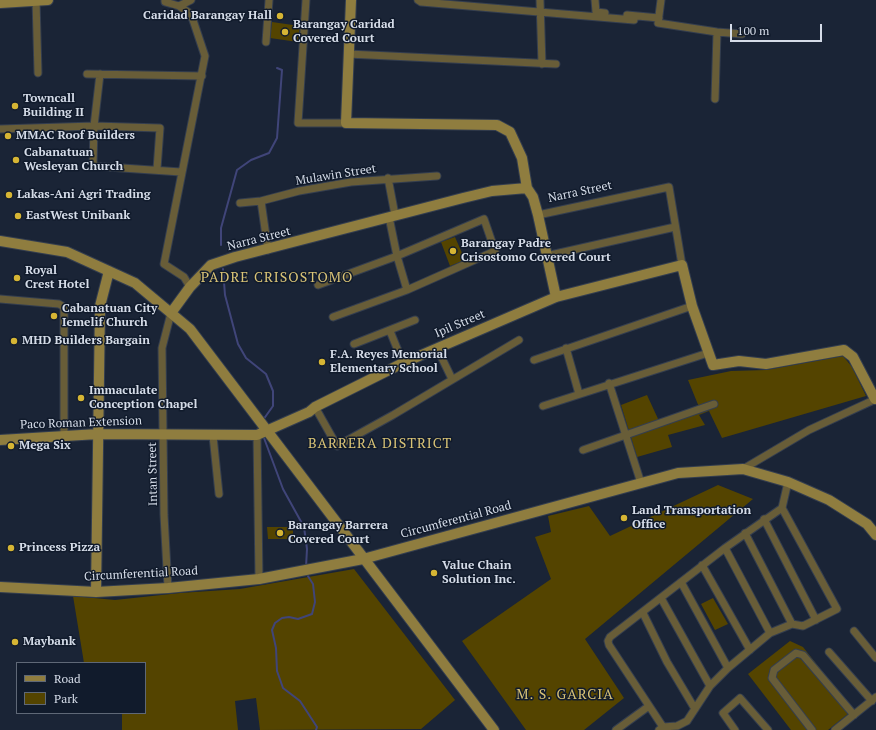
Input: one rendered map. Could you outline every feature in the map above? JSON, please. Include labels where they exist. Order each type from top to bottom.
[{"type":"street","points":[[0,3],[48,0]]},
{"type":"street","points":[[165,0],[165,2],[179,6],[191,14],[205,56],[164,264],[184,277],[190,287]]},
{"type":"street","points":[[179,6],[191,0]]},
{"type":"street","points":[[266,42],[269,0]]},
{"type":"street","points":[[306,0],[298,123],[497,125],[510,132],[522,158],[527,188]]},
{"type":"street","points":[[346,123],[351,0]]},
{"type":"street","points":[[418,0],[421,2],[634,20]]},
{"type":"street","points":[[540,0],[542,64]]},
{"type":"street","points":[[595,0],[596,12],[659,18]]},
{"type":"street","points":[[661,0],[658,23],[717,32],[742,34]]},
{"type":"street","points":[[36,1],[38,73]]},
{"type":"street","points":[[715,99],[717,32]]},
{"type":"street","points":[[348,54],[556,64]]},
{"type":"street","points":[[87,74],[202,76]]},
{"type":"street","points":[[100,74],[94,126],[93,166],[157,169],[181,172]]},
{"type":"street","points":[[0,129],[94,126],[160,128],[157,169]]},
{"type":"street","name":"Mulawin Street","points":[[240,203],[260,201],[299,191],[388,178],[437,176]]},
{"type":"street","points":[[388,178],[397,256],[407,290]]},
{"type":"street","name":"Narra Street","points":[[171,313],[190,287],[211,265],[235,257],[268,250],[392,216],[492,191],[527,188],[533,197],[538,214],[669,187],[682,266],[692,306],[713,365],[739,361],[766,364],[844,350],[853,357],[875,399]]},
{"type":"street","points":[[260,201],[268,250]]},
{"type":"street","points":[[538,214],[556,298]]},
{"type":"street","points":[[318,285],[397,256],[484,219],[496,251],[407,290],[333,317]]},
{"type":"street","points":[[546,256],[675,227]]},
{"type":"street","points":[[0,241],[67,252],[135,283],[190,329],[494,730]]},
{"type":"street","name":"Ipil Street","points":[[163,433],[213,436],[257,435],[309,412],[315,407],[403,363],[556,298],[682,266]]},
{"type":"street","points":[[96,592],[100,306],[109,271]]},
{"type":"street","points":[[0,299],[59,304],[64,307],[64,436]]},
{"type":"street","points":[[534,360],[692,306]]},
{"type":"street","name":"Intan Street","points":[[168,588],[162,348],[171,313]]},
{"type":"street","points":[[354,344],[415,320]]},
{"type":"street","points":[[390,331],[403,363]]},
{"type":"street","points":[[315,407],[337,446],[382,422],[519,340]]},
{"type":"street","points":[[437,348],[452,379]]},
{"type":"street","points":[[566,348],[579,394]]},
{"type":"street","points":[[543,406],[708,353]]},
{"type":"street","points":[[609,384],[641,483]]},
{"type":"street","points":[[743,469],[809,430],[875,399]]},
{"type":"street","points":[[583,450],[714,404]]},
{"type":"street","name":"Paco Roman Extension","points":[[0,440],[98,434],[163,433]]},
{"type":"street","points":[[257,435],[259,579]]},
{"type":"street","points":[[213,436],[219,494]]},
{"type":"street","name":"Circumferential Road","points":[[0,587],[96,592],[168,588],[259,579],[363,559],[678,474],[743,469],[788,482],[828,500],[867,524],[876,535]]},
{"type":"street","points":[[782,508],[764,519],[702,565],[608,641],[609,645],[649,706],[661,728],[677,726],[687,721],[710,686],[728,668],[770,633],[792,624],[803,626],[837,608],[782,508],[788,482]]},
{"type":"street","points":[[764,519],[816,620]]},
{"type":"street","points":[[745,533],[792,624]]},
{"type":"street","points":[[725,548],[770,633]]},
{"type":"street","points":[[702,565],[750,650]]},
{"type":"street","points":[[681,582],[728,668]]},
{"type":"street","points":[[662,598],[710,686]]},
{"type":"street","points":[[643,613],[668,662],[695,709]]},
{"type":"street","points":[[854,631],[876,658]]},
{"type":"street","points":[[829,652],[874,699],[835,730]]},
{"type":"street","points":[[812,730],[772,678],[774,670],[796,653],[803,655],[854,715]]},
{"type":"street","points":[[735,730],[723,713],[740,698],[768,730]]},
{"type":"street","points":[[616,730],[649,706]]},
{"type":"green space","name":"Barangay Caridad Covered Court","points":[[272,22],[300,26],[298,42],[270,38]]},
{"type":"green space","name":"Barangay Padre Crisostomo Covered Court","points":[[455,237],[465,260],[450,266],[441,242]]},
{"type":"green space","points":[[843,356],[852,367],[866,396],[722,438],[709,411],[699,415],[705,425],[668,435],[672,447],[637,457],[621,405],[647,395],[659,421],[699,407],[688,380],[731,371],[766,370]]},
{"type":"green space","points":[[718,485],[753,499],[585,639],[624,698],[584,730],[526,730],[462,641],[551,579],[535,537],[551,532],[548,516],[589,506],[610,536]]},
{"type":"green space","name":"Barangay Barrera Covered Court","points":[[267,527],[293,527],[293,539],[268,539]]},
{"type":"green space","points":[[354,569],[455,700],[421,729],[260,730],[256,698],[235,701],[238,730],[122,730],[122,714],[146,714],[146,662],[84,662],[73,596],[115,600],[180,593],[240,589]]},
{"type":"green space","points":[[713,598],[728,624],[715,630],[701,604]]},
{"type":"green space","points":[[790,641],[803,647],[853,710],[828,730],[791,730],[748,674]]},
{"type":"waterway","points":[[221,245],[221,228],[237,170],[251,160],[269,153],[277,138],[282,70],[277,68]]},
{"type":"waterway","points":[[223,269],[225,295],[238,344],[246,358],[266,374],[273,391],[273,406],[263,420]]},
{"type":"waterway","points":[[264,438],[283,489],[304,527],[307,549],[306,567]]},
{"type":"waterway","points":[[306,573],[313,584],[315,602],[312,614],[298,619],[289,617],[282,618],[275,623],[272,630],[276,648],[277,671],[283,688],[300,701],[317,727],[316,730]]},
{"type":"place","name":"Caridad Barangay Hall","points":[[280,16]]},
{"type":"place","name":"Barangay Caridad Covered Court","points":[[285,32]]},
{"type":"place","name":"Towncall Building II","points":[[15,106]]},
{"type":"place","name":"MMAC Roof Builders","points":[[8,136]]},
{"type":"place","name":"Cabanatuan Wesleyan Church","points":[[16,160]]},
{"type":"place","name":"Lakas-Ani Agri Trading","points":[[9,195]]},
{"type":"place","name":"EastWest Unibank","points":[[18,216]]},
{"type":"place","name":"Barangay Padre Crisostomo Covered Court","points":[[453,251]]},
{"type":"place","name":"Royal Crest Hotel","points":[[17,278]]},
{"type":"place","name":"Cabanatuan City Iemelif Church","points":[[54,316]]},
{"type":"place","name":"MHD Builders Bargain","points":[[14,341]]},
{"type":"place","name":"F.A. Reyes Memorial Elementary School","points":[[322,362]]},
{"type":"place","name":"Immaculate Conception Chapel","points":[[81,398]]},
{"type":"place","name":"Mega Six","points":[[11,446]]},
{"type":"place","name":"Land Transportation Office","points":[[624,518]]},
{"type":"place","name":"Barangay Barrera Covered Court","points":[[280,533]]},
{"type":"place","name":"Princess Pizza","points":[[11,548]]},
{"type":"place","name":"Value Chain Solution Inc.","points":[[434,573]]},
{"type":"place","name":"Maybank","points":[[15,642]]},
{"type":"district","name":"PADRE CRISOSTOMO","points":[[277,278]]},
{"type":"district","name":"BARRERA DISTRICT","points":[[380,444]]},
{"type":"district","name":"M. S. GARCIA","points":[[565,695]]}]
